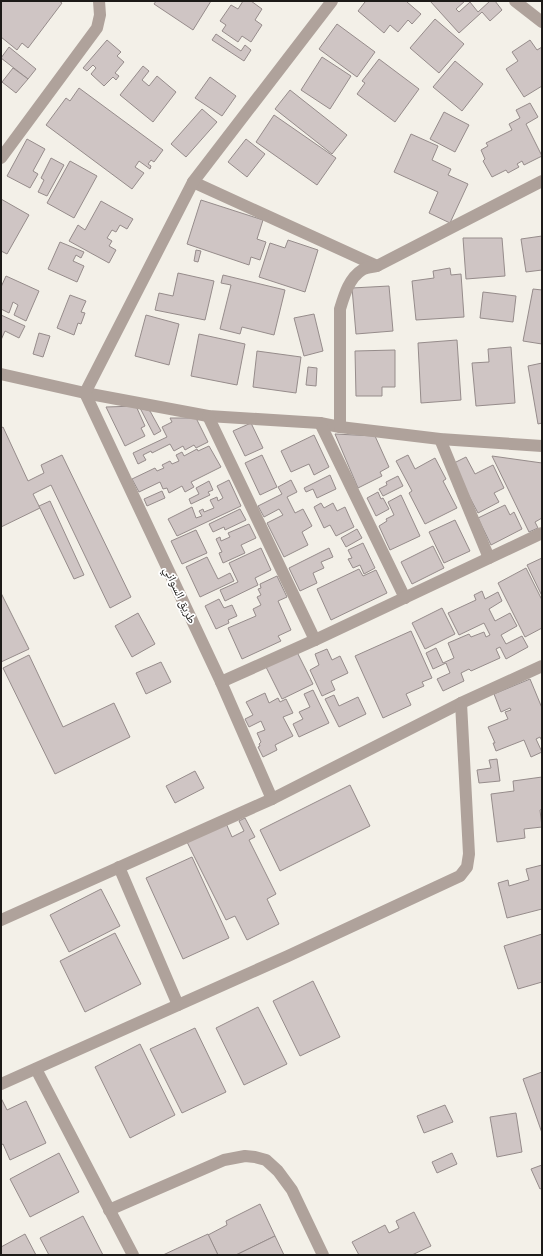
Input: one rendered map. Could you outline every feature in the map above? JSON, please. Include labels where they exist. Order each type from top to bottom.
[{"type":"street","points":[[1,158],[97,28],[100,15],[99,1]]},
{"type":"street","points":[[85,393],[193,182],[332,1]]},
{"type":"street","points":[[514,1],[542,22]]},
{"type":"street","points":[[340,427],[340,309],[345,293],[356,275],[362,269],[378,266],[542,181]]},
{"type":"street","points":[[193,182],[378,266]]},
{"type":"street","points":[[1,374],[85,393],[208,416],[320,423],[340,427],[440,439],[542,446]]},
{"type":"street","name":"طريق السواني","points":[[85,393],[221,682],[272,799]]},
{"type":"street","points":[[208,416],[315,640]]},
{"type":"street","points":[[320,423],[405,598]]},
{"type":"street","points":[[440,439],[489,558]]},
{"type":"street","points":[[221,682],[315,640],[542,533]]},
{"type":"street","points":[[1,920],[272,799],[461,703],[542,666]]},
{"type":"street","points":[[1,1084],[288,956],[460,876],[468,867],[469,854],[461,703]]},
{"type":"street","points":[[119,867],[178,1005]]},
{"type":"street","points":[[36,1069],[133,1255]]},
{"type":"street","points":[[109,1210],[224,1160],[245,1156],[255,1156],[266,1160],[278,1171],[292,1190],[323,1255]]},
{"type":"building","points":[[1,1],[59,1],[62,3],[28,48],[22,43],[17,50],[1,37]]},
{"type":"building","points":[[156,1],[211,1],[193,30],[154,4]]},
{"type":"building","points":[[243,1],[251,1],[262,9],[255,20],[262,25],[251,42],[242,36],[238,42],[222,31],[226,25],[220,21],[231,5],[238,9]]},
{"type":"building","points":[[363,1],[408,1],[407,2],[421,14],[412,24],[408,20],[398,32],[390,25],[384,33],[358,11],[365,2]]},
{"type":"building","points":[[430,1],[465,1],[456,9],[459,12],[470,2],[478,12],[490,1],[495,1],[502,10],[490,21],[482,12],[459,33]]},
{"type":"building","points":[[435,19],[464,44],[439,73],[410,48]]},
{"type":"building","points":[[337,24],[375,52],[357,77],[319,49]]},
{"type":"building","points":[[216,34],[241,51],[245,45],[251,50],[244,61],[212,40]]},
{"type":"building","points":[[107,40],[121,52],[117,56],[124,62],[115,73],[119,76],[116,80],[113,77],[104,86],[91,74],[96,68],[93,65],[87,71],[83,68]]},
{"type":"building","points":[[530,40],[537,50],[542,47],[542,86],[524,97],[506,69],[518,61],[512,52]]},
{"type":"building","points":[[9,47],[36,69],[28,79],[1,58]]},
{"type":"building","points":[[322,57],[351,76],[330,109],[301,90]]},
{"type":"building","points":[[379,59],[419,89],[395,122],[357,94],[365,83],[362,81]]},
{"type":"building","points":[[455,61],[483,84],[462,111],[433,87]]},
{"type":"building","points":[[143,66],[149,71],[142,80],[149,86],[157,76],[176,92],[153,122],[120,95]]},
{"type":"building","points":[[13,68],[28,79],[16,93],[2,82]]},
{"type":"building","points":[[210,77],[236,96],[222,116],[195,98]]},
{"type":"building","points":[[79,88],[163,150],[154,162],[151,160],[148,164],[151,166],[150,169],[139,161],[135,167],[144,173],[132,189],[46,125],[66,98],[70,101]]},
{"type":"building","points":[[290,90],[347,135],[332,154],[275,109]]},
{"type":"building","points":[[530,103],[538,117],[526,124],[542,156],[524,165],[522,161],[517,164],[519,167],[508,173],[506,170],[492,177],[483,161],[485,159],[481,150],[488,146],[486,143],[512,130],[509,124],[520,118],[516,110]]},
{"type":"building","points":[[202,109],[217,122],[186,157],[171,144]]},
{"type":"building","points":[[444,112],[469,125],[455,152],[430,139]]},
{"type":"building","points":[[274,115],[336,158],[317,185],[256,142]]},
{"type":"building","points":[[411,134],[438,146],[432,160],[451,169],[448,175],[468,184],[450,223],[429,213],[438,192],[394,172]]},
{"type":"building","points":[[27,139],[45,149],[33,171],[38,174],[30,188],[7,176]]},
{"type":"building","points":[[246,139],[265,154],[247,177],[228,162]]},
{"type":"building","points":[[51,158],[64,165],[47,196],[38,192],[44,180],[41,178]]},
{"type":"building","points":[[70,161],[97,176],[74,218],[47,203]]},
{"type":"building","points":[[1,199],[29,215],[7,254],[1,251]]},
{"type":"building","points":[[201,200],[263,220],[257,239],[266,242],[260,260],[251,257],[249,265],[187,244]]},
{"type":"building","points":[[101,201],[133,219],[127,229],[120,225],[116,232],[112,230],[107,238],[112,241],[109,246],[116,250],[109,263],[69,241],[78,225],[85,230]]},
{"type":"building","points":[[542,236],[542,270],[526,272],[521,239]]},
{"type":"building","points":[[463,238],[502,238],[505,276],[466,279]]},
{"type":"building","points":[[288,240],[318,250],[305,292],[259,277],[270,243],[285,248]]},
{"type":"building","points":[[60,242],[84,252],[81,258],[76,255],[73,261],[84,266],[77,282],[48,269]]},
{"type":"building","points":[[196,250],[201,251],[198,262],[194,261]]},
{"type":"building","points":[[450,268],[451,275],[461,274],[464,317],[416,320],[412,281],[434,278],[433,271]]},
{"type":"building","points":[[178,273],[214,281],[205,320],[155,310],[159,293],[173,296]]},
{"type":"building","points":[[223,275],[285,290],[274,335],[242,327],[240,334],[220,329],[231,285],[221,283]]},
{"type":"building","points":[[6,276],[39,291],[26,321],[14,315],[18,305],[13,302],[9,313],[1,309],[1,287]]},
{"type":"building","points":[[389,286],[393,331],[356,334],[352,288]]},
{"type":"building","points":[[533,289],[542,290],[542,344],[523,341]]},
{"type":"building","points":[[483,292],[516,296],[513,322],[480,318]]},
{"type":"building","points":[[70,295],[86,301],[81,312],[85,313],[81,324],[78,323],[74,335],[57,328]]},
{"type":"building","points":[[314,314],[323,351],[304,356],[294,318]]},
{"type":"building","points":[[1,315],[25,326],[19,338],[5,331],[1,340]]},
{"type":"building","points":[[146,315],[179,324],[169,365],[135,356]]},
{"type":"building","points":[[39,333],[50,336],[43,357],[33,354]]},
{"type":"building","points":[[199,334],[245,344],[237,385],[191,376]]},
{"type":"building","points":[[457,340],[461,400],[421,403],[418,343]]},
{"type":"building","points":[[511,347],[515,403],[476,406],[472,363],[489,362],[488,349]]},
{"type":"building","points":[[395,350],[395,387],[382,387],[382,396],[356,396],[355,351]]},
{"type":"building","points":[[257,351],[301,357],[296,393],[253,387]]},
{"type":"building","points":[[542,363],[542,423],[538,424],[528,366]]},
{"type":"building","points":[[308,367],[317,368],[316,386],[306,385]]},
{"type":"building","points":[[136,406],[145,426],[141,428],[145,436],[125,446],[106,407]]},
{"type":"building","points":[[140,408],[150,411],[161,431],[154,435]]},
{"type":"building","points":[[170,418],[196,418],[208,442],[196,448],[194,445],[185,450],[183,446],[174,451],[170,444],[152,453],[151,451],[143,455],[146,460],[138,464],[133,453],[167,437],[162,427],[172,422]]},
{"type":"building","points":[[251,423],[263,448],[245,456],[233,431]]},
{"type":"building","points":[[3,427],[28,481],[44,473],[41,465],[62,455],[131,597],[110,608],[51,485],[33,494],[40,508],[1,527],[1,428]]},
{"type":"building","points":[[335,434],[375,436],[389,467],[380,472],[382,476],[358,488]]},
{"type":"building","points":[[314,435],[329,467],[314,475],[309,464],[291,472],[281,451]]},
{"type":"building","points":[[209,446],[221,467],[191,482],[194,487],[185,492],[182,486],[169,493],[167,488],[163,489],[160,482],[139,492],[132,479],[155,468],[157,471],[164,468],[162,465],[170,461],[172,464],[179,461],[176,455],[182,452],[184,456],[197,449],[198,451]]},
{"type":"building","points":[[262,455],[277,487],[260,495],[245,463]]},
{"type":"building","points":[[408,455],[415,469],[435,458],[446,479],[443,481],[457,508],[425,524],[409,493],[412,491],[396,461]]},
{"type":"building","points":[[492,456],[542,463],[542,518],[535,522],[538,528],[529,532]]},
{"type":"building","points":[[466,457],[475,474],[493,465],[504,488],[494,493],[499,502],[478,513],[452,464]]},
{"type":"building","points":[[330,475],[336,489],[317,498],[313,489],[306,492],[304,488]]},
{"type":"building","points":[[398,476],[403,486],[383,496],[379,489],[387,485],[386,482]]},
{"type":"building","points":[[229,480],[241,506],[177,536],[168,519],[192,507],[196,518],[202,516],[199,511],[203,509],[204,512],[214,508],[210,500],[217,497],[218,501],[223,498],[217,486]]},
{"type":"building","points":[[291,480],[297,492],[287,497],[295,513],[303,509],[312,526],[302,532],[308,545],[284,557],[267,523],[283,515],[279,509],[264,517],[258,506],[282,494],[278,487]]},
{"type":"building","points":[[209,481],[213,490],[208,492],[210,495],[191,504],[189,499],[199,494],[196,488]]},
{"type":"building","points":[[162,491],[165,498],[147,506],[144,499]]},
{"type":"building","points":[[378,492],[381,499],[383,498],[389,509],[376,516],[367,498]]},
{"type":"building","points":[[401,495],[420,536],[390,550],[379,526],[387,521],[386,519],[394,515],[388,502]]},
{"type":"building","points":[[50,501],[84,575],[74,579],[39,506]]},
{"type":"building","points":[[321,503],[324,508],[333,503],[337,511],[345,507],[354,527],[336,536],[330,525],[324,528],[314,507]]},
{"type":"building","points":[[505,505],[510,515],[514,512],[522,529],[491,545],[478,518]]},
{"type":"building","points":[[240,509],[246,520],[225,530],[224,527],[213,532],[209,524]]},
{"type":"building","points":[[455,520],[470,551],[444,563],[429,532]]},
{"type":"building","points":[[249,524],[256,538],[241,545],[245,553],[223,563],[219,553],[222,552],[216,539],[220,537],[221,541],[230,537],[228,533]]},
{"type":"building","points":[[357,529],[362,538],[346,547],[341,538]]},
{"type":"building","points":[[196,530],[207,553],[182,564],[171,541]]},
{"type":"building","points":[[363,543],[375,568],[364,574],[360,565],[353,568],[348,559],[352,558],[348,550]]},
{"type":"building","points":[[433,546],[444,568],[412,584],[401,562]]},
{"type":"building","points":[[261,548],[271,570],[255,578],[258,585],[225,601],[220,590],[238,582],[229,563]]},
{"type":"building","points":[[329,548],[333,557],[321,562],[324,568],[313,573],[317,583],[300,591],[289,568]]},
{"type":"building","points":[[207,557],[218,579],[230,573],[234,581],[200,597],[186,567]]},
{"type":"building","points":[[542,558],[542,596],[527,565]]},
{"type":"building","points":[[526,568],[542,600],[542,628],[525,637],[498,583]]},
{"type":"building","points":[[359,569],[363,576],[376,570],[387,593],[331,620],[317,589]]},
{"type":"building","points":[[277,576],[287,597],[278,601],[291,630],[278,636],[281,641],[242,659],[228,628],[256,616],[253,609],[261,605],[257,597],[261,595],[258,589],[261,588],[260,584]]},
{"type":"building","points":[[482,591],[485,599],[498,592],[502,601],[489,609],[495,621],[510,613],[517,626],[501,635],[506,644],[522,636],[528,647],[506,659],[500,647],[496,649],[500,658],[471,671],[469,669],[461,673],[464,681],[443,691],[437,679],[450,673],[446,663],[433,669],[426,653],[436,648],[443,663],[454,658],[448,643],[469,634],[471,637],[484,632],[486,637],[490,635],[484,623],[459,635],[448,613],[476,600],[474,595]]},
{"type":"building","points":[[1,593],[29,649],[1,662]]},
{"type":"building","points":[[219,599],[224,608],[232,605],[237,616],[228,620],[229,623],[216,629],[205,606]]},
{"type":"building","points":[[442,608],[455,634],[425,649],[412,623]]},
{"type":"building","points":[[138,613],[155,644],[132,657],[115,626]]},
{"type":"building","points":[[411,631],[432,678],[422,682],[424,686],[406,694],[411,705],[383,718],[355,656]]},
{"type":"building","points":[[327,649],[332,660],[340,656],[348,673],[331,681],[335,690],[322,696],[310,670],[319,665],[315,654]]},
{"type":"building","points":[[297,652],[313,684],[282,699],[266,667]]},
{"type":"building","points":[[29,655],[63,727],[114,703],[130,737],[55,774],[3,668]]},
{"type":"building","points":[[161,662],[171,682],[146,694],[136,673]]},
{"type":"building","points":[[530,679],[542,708],[542,741],[540,737],[536,739],[542,752],[531,757],[524,740],[496,751],[493,743],[495,743],[488,727],[508,719],[505,712],[511,710],[510,708],[501,712],[494,694]]},
{"type":"building","points":[[313,690],[329,723],[299,737],[293,724],[303,719],[299,712],[310,707],[304,694]]},
{"type":"building","points":[[265,693],[269,703],[278,698],[280,702],[286,699],[293,713],[283,717],[293,736],[275,745],[277,750],[263,757],[258,747],[260,746],[259,744],[261,742],[257,733],[265,730],[261,721],[249,727],[245,719],[253,715],[246,702]]},
{"type":"building","points":[[334,695],[339,706],[358,697],[366,714],[339,727],[325,699]]},
{"type":"building","points":[[497,759],[500,781],[479,783],[477,770],[491,768],[489,760]]},
{"type":"building","points":[[195,771],[204,788],[175,803],[166,786]]},
{"type":"building","points":[[542,777],[542,809],[540,810],[542,827],[524,829],[525,838],[497,842],[491,794],[514,791],[513,781]]},
{"type":"building","points":[[350,785],[370,826],[280,871],[260,830]]},
{"type":"building","points":[[245,818],[255,837],[249,840],[276,894],[267,899],[279,924],[247,940],[235,916],[226,920],[186,840],[225,821],[232,837],[244,831],[239,821]]},
{"type":"building","points":[[192,857],[229,938],[183,959],[146,878]]},
{"type":"building","points":[[542,865],[542,909],[507,918],[498,883],[508,880],[509,886],[529,880],[526,869]]},
{"type":"building","points":[[101,889],[120,926],[69,952],[50,915]]},
{"type":"building","points":[[115,933],[141,984],[85,1012],[60,961]]},
{"type":"building","points":[[542,934],[542,982],[518,989],[504,946]]},
{"type":"building","points":[[313,981],[340,1037],[300,1056],[273,1001]]},
{"type":"building","points":[[258,1007],[287,1064],[244,1085],[216,1028]]},
{"type":"building","points":[[195,1028],[226,1092],[182,1113],[150,1049]]},
{"type":"building","points":[[140,1044],[175,1115],[130,1138],[95,1067]]},
{"type":"building","points":[[542,1072],[542,1133],[523,1079]]},
{"type":"building","points":[[1,1098],[7,1110],[26,1101],[46,1143],[10,1160],[3,1144],[1,1145]]},
{"type":"building","points":[[445,1105],[453,1122],[424,1133],[417,1116]]},
{"type":"building","points":[[516,1113],[522,1152],[497,1157],[490,1117]]},
{"type":"building","points":[[59,1153],[79,1192],[30,1217],[10,1179]]},
{"type":"building","points":[[452,1153],[457,1164],[437,1173],[432,1162]]},
{"type":"building","points":[[542,1165],[542,1188],[540,1189],[531,1169]]},
{"type":"building","points":[[260,1204],[275,1236],[236,1255],[218,1255],[208,1235],[227,1225],[226,1221]]},
{"type":"building","points":[[414,1212],[431,1246],[412,1255],[359,1255],[352,1242],[385,1225],[389,1233],[399,1228],[396,1221]]},
{"type":"building","points":[[83,1216],[103,1255],[49,1255],[40,1238]]},
{"type":"building","points":[[25,1234],[36,1255],[1,1255],[1,1247]]},
{"type":"building","points":[[208,1234],[218,1255],[163,1255]]},
{"type":"building","points":[[275,1236],[284,1255],[236,1255]]}]
